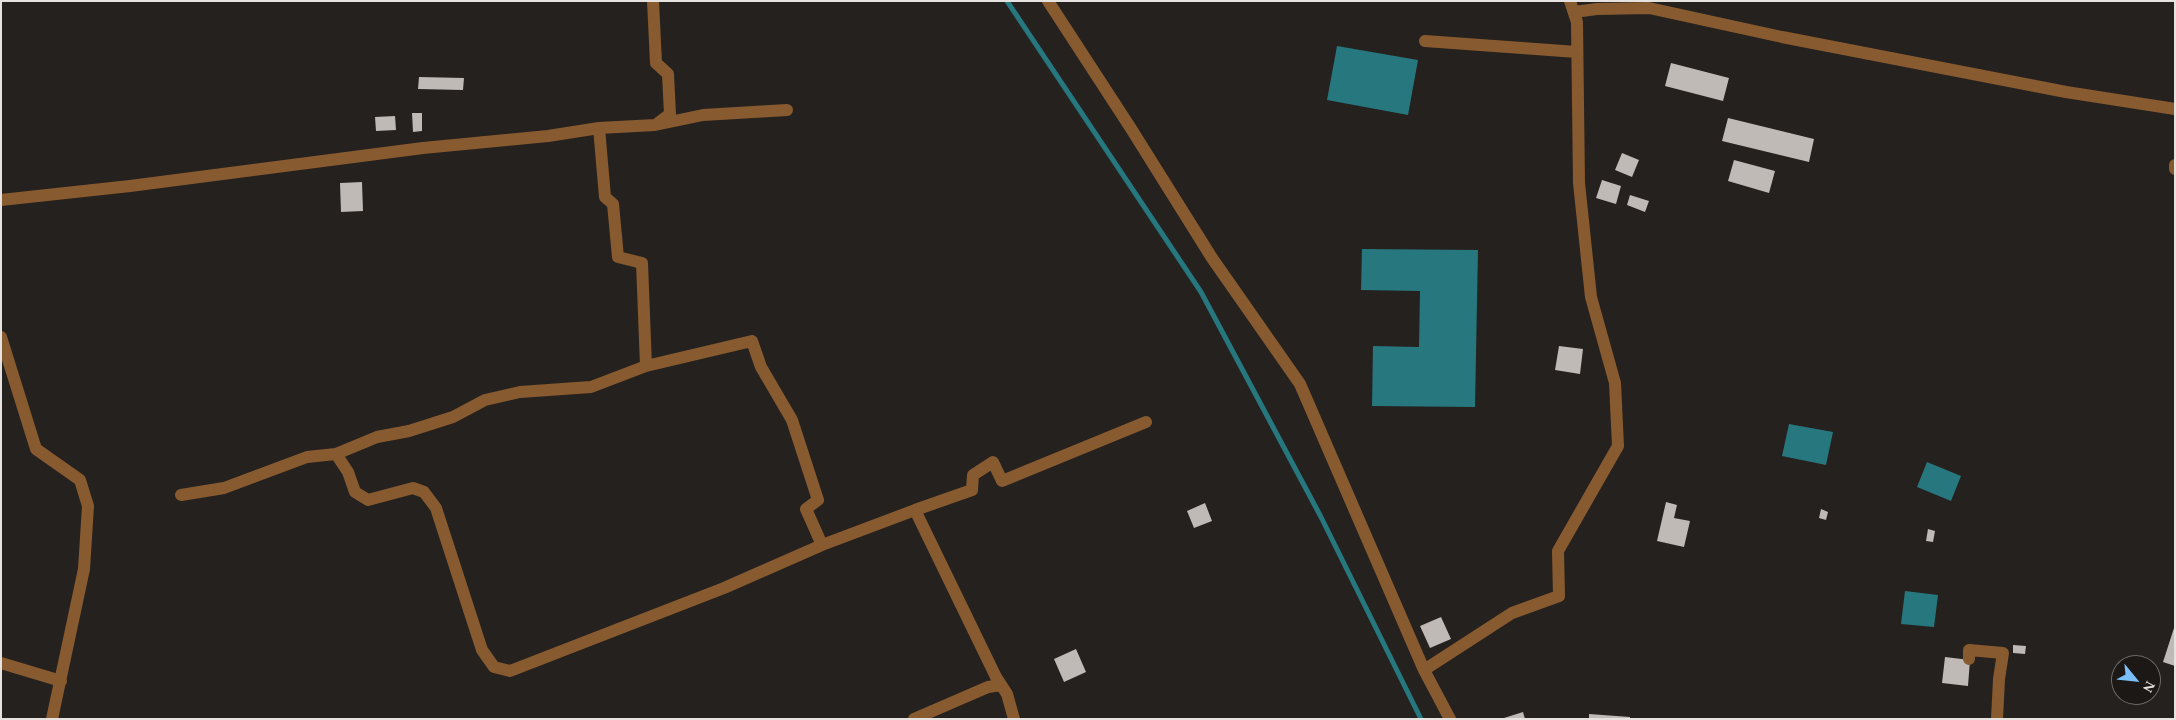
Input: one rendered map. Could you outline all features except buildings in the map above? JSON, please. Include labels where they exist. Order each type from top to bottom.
[{"type":"street","points":[[653,1],[656,63],[668,74],[670,114],[655,125]]},
{"type":"street","points":[[1048,1],[1212,258],[1300,384],[1424,670],[1450,719]]},
{"type":"street","points":[[1424,670],[1512,613],[1559,596],[1558,551],[1618,446],[1615,383],[1591,296],[1579,183],[1577,22],[1572,7],[1597,9],[1649,8],[1782,37],[2066,92],[2175,109]]},
{"type":"street","points":[[1426,41],[1577,52]]},
{"type":"street","points":[[1,199],[424,148],[548,136],[599,128],[655,125],[704,116],[787,110]]},
{"type":"street","points":[[599,128],[604,197],[613,204],[618,257],[642,263],[646,366]]},
{"type":"street","points":[[1,199],[66,192]]},
{"type":"street","points":[[1,337],[36,449],[80,480],[88,506],[84,569],[52,719]]},
{"type":"street","points":[[181,495],[224,488],[306,457],[336,454],[377,437],[409,431],[453,416],[486,400],[520,392],[590,387],[646,366],[752,341],[761,367],[792,420],[818,500],[806,509],[822,545]]},
{"type":"street","points":[[336,454],[348,472],[355,492],[368,500],[412,488],[424,492],[436,508],[482,650],[494,666],[510,671],[724,588],[822,545],[972,490],[974,475],[993,462],[1002,481],[1146,422]]},
{"type":"street","points":[[915,510],[1007,694],[1014,719]]},
{"type":"street","points":[[1970,659],[1969,650],[2003,652],[1996,719]]},
{"type":"street","points":[[1,663],[61,681]]},
{"type":"street","points":[[914,719],[988,687],[1001,685]]},
{"type":"water","points":[[1337,46],[1418,60],[1408,115],[1327,100]]},
{"type":"water","points":[[1362,249],[1478,250],[1475,407],[1372,406],[1373,346],[1419,347],[1420,291],[1361,290]]},
{"type":"water","points":[[1789,424],[1833,432],[1826,465],[1782,456]]},
{"type":"water","points":[[1927,462],[1961,476],[1951,501],[1917,487]]},
{"type":"water","points":[[1905,591],[1938,595],[1934,627],[1901,624]]},
{"type":"waterway","points":[[1007,1],[1201,292],[1321,517],[1421,719]]}]
